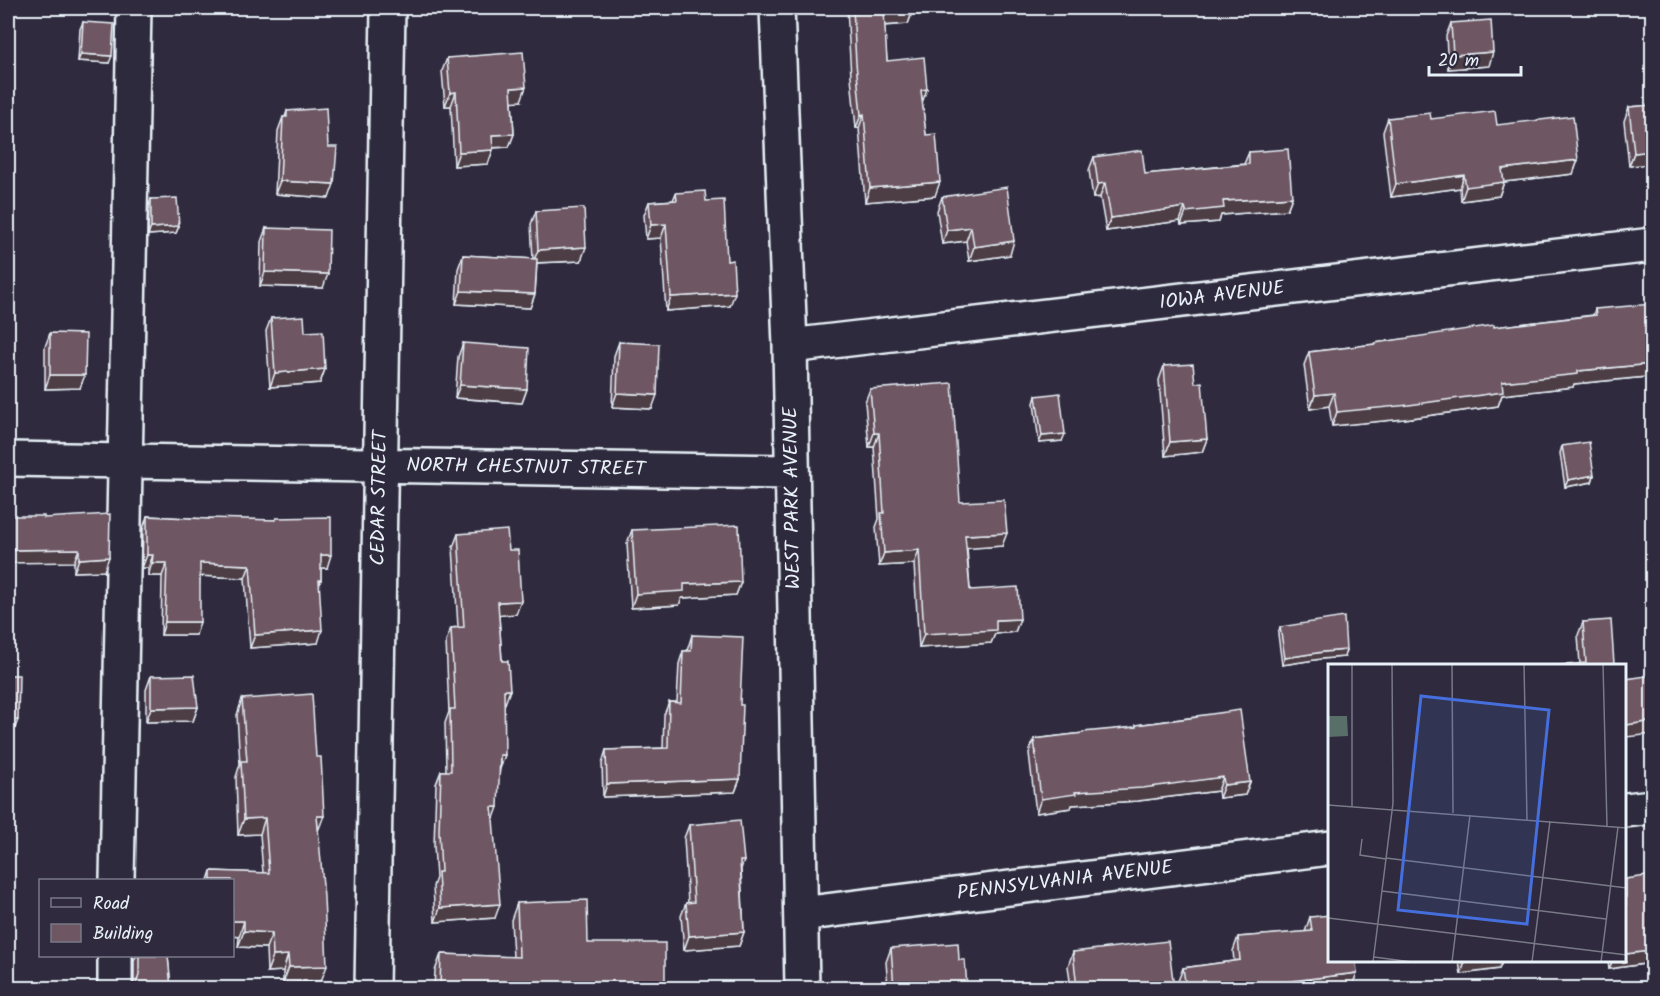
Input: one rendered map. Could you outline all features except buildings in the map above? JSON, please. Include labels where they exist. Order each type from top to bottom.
[{"type":"street","points":[[117,879],[134,8]]},
{"type":"street","name":"CEDAR STREET","points":[[372,988],[388,8]]},
{"type":"street","name":"WEST PARK AVENUE","points":[[777,8],[790,346],[802,988]]},
{"type":"street","name":"IOWA AVENUE","points":[[790,346],[1653,245]]},
{"type":"street","name":"NORTH CHESTNUT STREET","points":[[8,459],[792,472]]},
{"type":"street","points":[[1627,810],[1653,807]]},
{"type":"street","name":"PENNSYLVANIA AVENUE","points":[[801,914],[1328,848]]},
{"type":"street","points":[[115,988],[116,957]]}]
